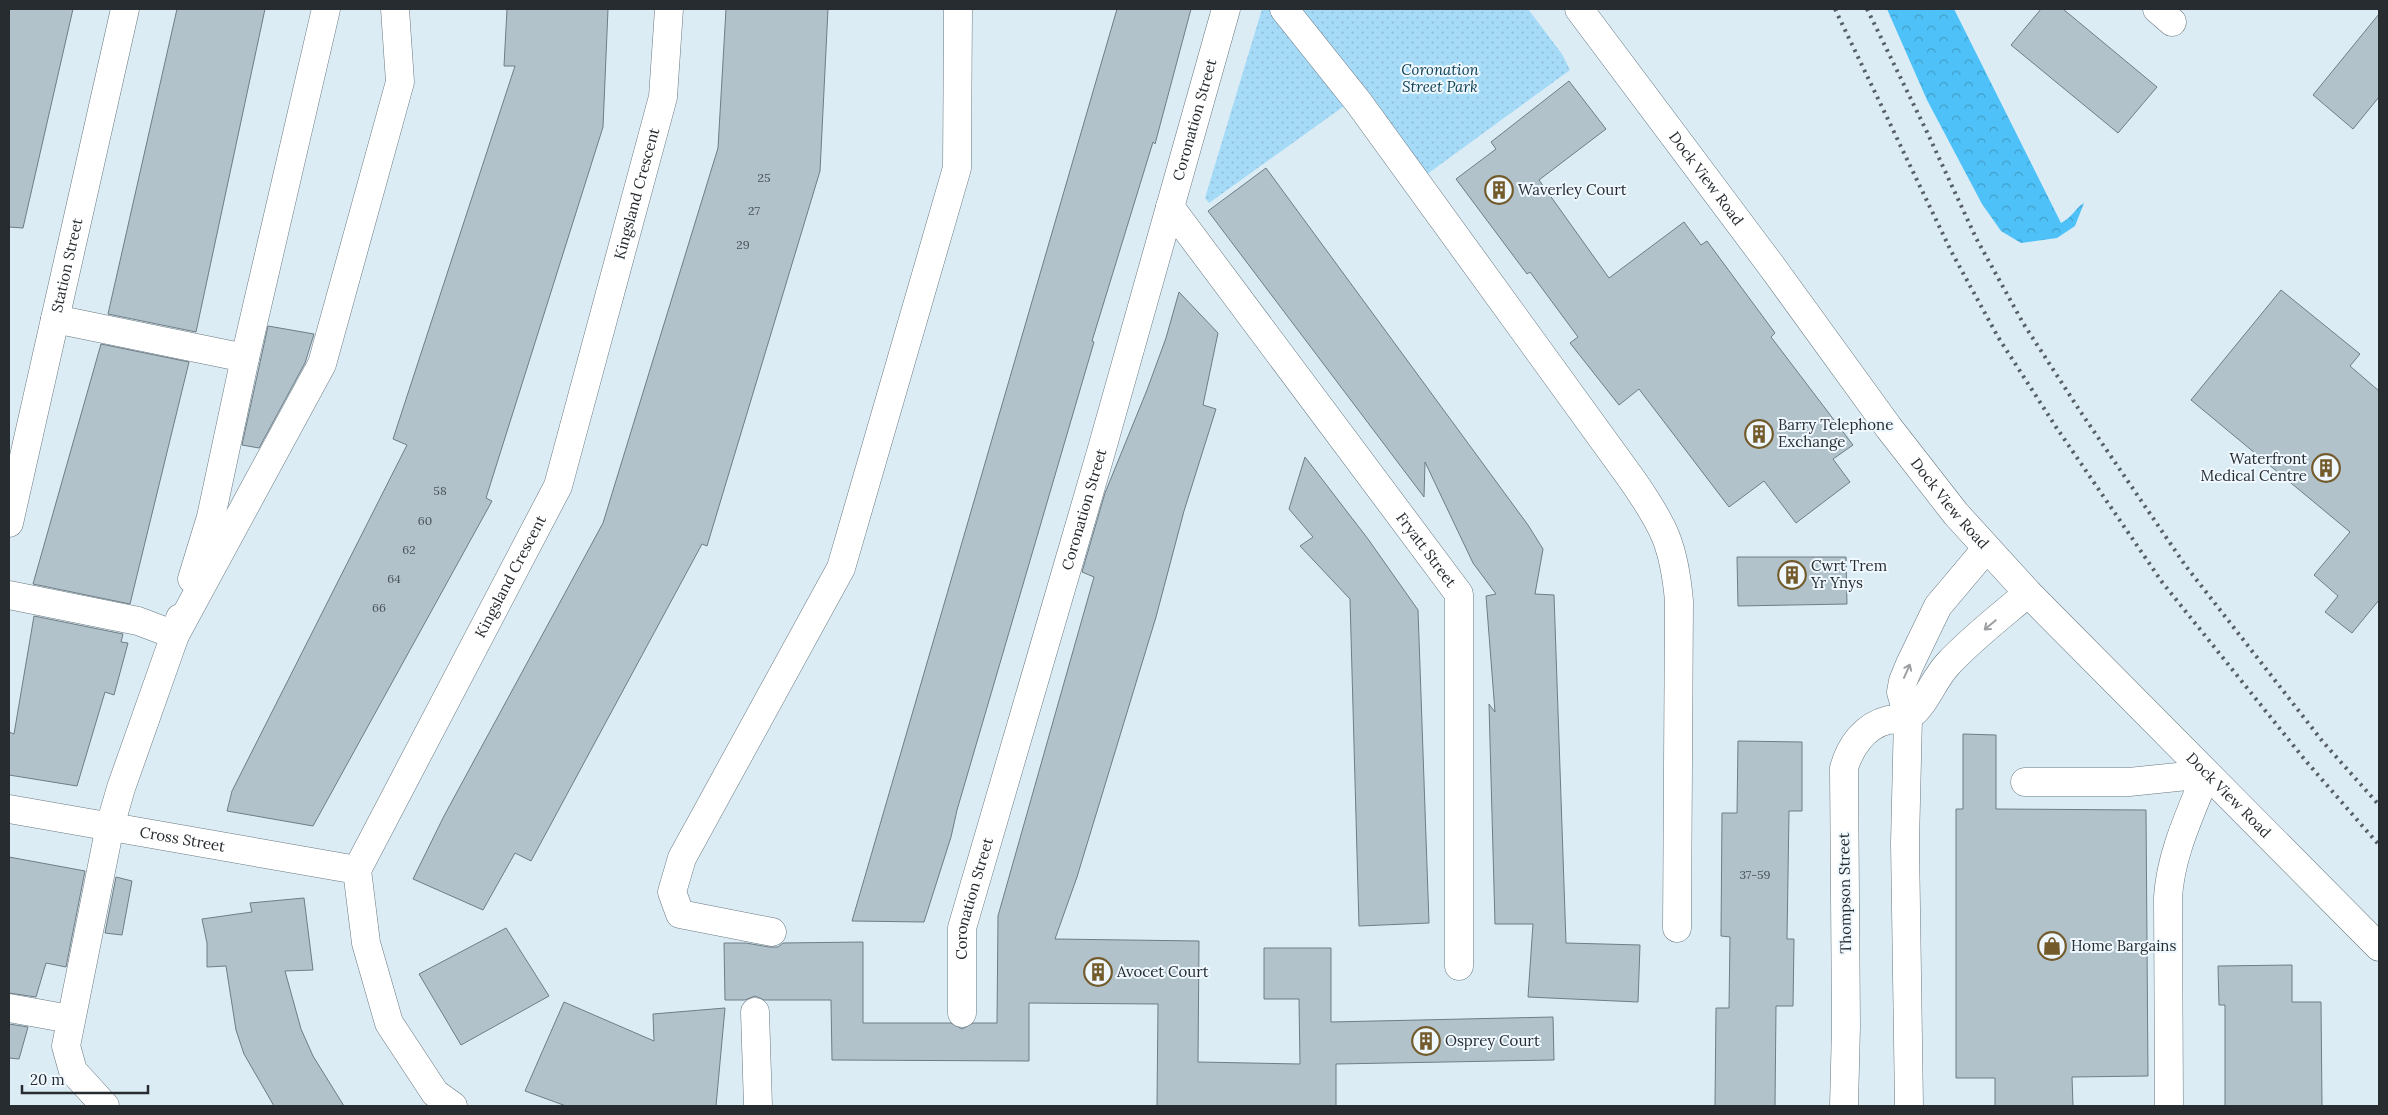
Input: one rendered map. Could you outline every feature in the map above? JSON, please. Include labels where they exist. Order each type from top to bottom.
[{"type":"street","name":"Station Street","points":[[9,523],[124,9]]},
{"type":"street","points":[[104,1106],[74,1070],[66,1046],[70,1018],[110,826],[120,788],[174,635],[210,517],[326,9]]},
{"type":"street","points":[[174,635],[322,364],[400,82],[395,9]]},
{"type":"street","name":"Kingsland Crescent","points":[[357,870],[558,486],[663,97],[669,9]]},
{"type":"street","points":[[772,932],[680,914],[672,892],[682,858],[841,568],[957,168],[958,9]]},
{"type":"street","name":"Coronation Street","points":[[962,1013],[962,928],[1226,9]]},
{"type":"street","points":[[1284,9],[1364,111],[1633,481],[1663,528],[1672,549],[1679,601],[1677,928]]},
{"type":"street","name":"Dock View Road","points":[[1579,9],[1770,264],[1899,442],[1986,548],[2206,774],[2379,947]]},
{"type":"street","name":"Fryatt Street","points":[[1170,206],[1459,594],[1459,966]]},
{"type":"street","points":[[55,319],[245,358]]},
{"type":"street","points":[[1909,1106],[1905,843],[1908,717],[1901,692],[1910,664],[1938,606],[1986,548]]},
{"type":"street","points":[[1908,717],[1924,701],[1932,685],[1947,664],[2028,593]]},
{"type":"street","points":[[9,595],[138,621],[174,635]]},
{"type":"street","name":"Thompson Street","points":[[1844,1106],[1846,1026],[1844,768],[1849,752],[1857,740],[1870,729],[1886,721],[1908,717]]},
{"type":"street","points":[[2026,782],[2129,782],[2206,774],[2174,854],[2170,873],[2168,897],[2169,1106]]},
{"type":"street","name":"Cross Street","points":[[9,809],[357,870]]},
{"type":"street","points":[[357,870],[366,942],[389,1023],[435,1093],[453,1106]]},
{"type":"street","points":[[9,1008],[70,1018]]},
{"type":"street","points":[[755,1012],[758,1106]]},
{"type":"green space","name":"Coronation Street Park","points":[[1262,9],[1528,9],[1562,54],[1570,70],[1426,175],[1347,104],[1209,203],[1205,198]]},
{"type":"green space","points":[[1887,9],[1954,9],[2061,223],[2084,203],[2075,226],[2057,238],[2021,243],[2001,231],[1982,204],[1927,100]]},
{"type":"building","points":[[9,9],[73,9],[23,228],[9,227]]},
{"type":"building","points":[[177,9],[265,9],[196,332],[108,314]]},
{"type":"building","points":[[507,9],[608,9],[603,127],[486,498],[492,501],[313,826],[227,811],[232,791],[407,445],[393,439],[515,66],[504,66]]},
{"type":"building","points":[[726,9],[828,9],[820,171],[707,546],[702,544],[531,861],[515,853],[483,910],[413,879],[444,816],[603,523],[718,148]]},
{"type":"building","points":[[1117,9],[1191,9],[1155,144],[1153,142],[1092,341],[1094,342],[957,810],[951,837],[924,922],[852,921]]},
{"type":"building","points":[[2041,9],[2063,9],[2157,87],[2118,133],[2011,45]]},
{"type":"building","points":[[2379,14],[2379,97],[2353,129],[2313,95]]},
{"type":"building","points":[[1569,81],[1606,129],[1539,180],[1609,278],[1684,222],[1701,245],[1707,241],[1775,333],[1771,337],[1853,445],[1833,459],[1850,482],[1796,523],[1764,481],[1729,507],[1639,389],[1619,405],[1570,343],[1578,337],[1530,272],[1527,274],[1456,179],[1496,149],[1491,142]]},
{"type":"building","points":[[1266,168],[1528,525],[1543,549],[1535,594],[1554,595],[1566,943],[1640,945],[1638,1002],[1528,997],[1533,924],[1495,924],[1489,704],[1495,712],[1486,596],[1496,594],[1473,563],[1425,462],[1424,497],[1208,211]]},
{"type":"building","name":"Waterfront Medical Centre","points":[[2281,290],[2360,354],[2350,366],[2379,391],[2379,600],[2352,633],[2325,612],[2338,596],[2314,575],[2350,532],[2191,400]]},
{"type":"building","points":[[1179,292],[1218,333],[1203,405],[1216,409],[1184,511],[1156,617],[1077,877],[1055,939],[1199,941],[1198,1062],[1300,1064],[1299,999],[1264,999],[1264,948],[1331,948],[1331,1022],[1553,1017],[1554,1060],[1336,1064],[1336,1106],[1157,1106],[1158,1004],[1029,1003],[1029,1061],[832,1060],[831,1000],[764,1000],[755,996],[745,1000],[725,1000],[724,943],[746,943],[778,947],[783,943],[863,942],[863,1023],[951,1023],[962,1029],[973,1023],[997,1023],[998,916],[1094,577],[1082,572],[1105,493],[1147,390],[1166,338]]},
{"type":"building","points":[[268,326],[314,334],[305,363],[259,448],[242,445]]},
{"type":"building","points":[[101,344],[189,362],[130,604],[33,584]]},
{"type":"building","points":[[1305,457],[1368,539],[1418,610],[1429,923],[1359,926],[1350,599],[1300,546],[1313,537],[1289,509]]},
{"type":"building","name":"Cwrt Trem Yr Ynys","points":[[1737,557],[1846,557],[1847,604],[1738,606]]},
{"type":"building","points":[[34,616],[123,634],[121,642],[128,643],[114,695],[105,692],[77,786],[9,775],[9,732],[14,734]]},
{"type":"building","name":"Home Bargains","points":[[1963,734],[1996,735],[1996,809],[2146,810],[2148,1076],[2072,1077],[2073,1106],[1995,1106],[1995,1078],[1956,1078],[1956,809],[1963,809]]},
{"type":"building","points":[[1738,741],[1802,742],[1802,811],[1789,811],[1787,939],[1794,939],[1793,1006],[1776,1006],[1775,1106],[1715,1106],[1716,1008],[1729,1008],[1730,937],[1721,936],[1722,813],[1737,813]]},
{"type":"building","points":[[9,857],[85,871],[66,967],[46,963],[36,997],[9,993]]},
{"type":"building","points":[[116,877],[132,881],[122,935],[105,933]]},
{"type":"building","points":[[304,898],[313,970],[285,971],[301,1029],[313,1056],[344,1106],[274,1106],[244,1054],[236,1030],[226,966],[207,967],[207,943],[202,919],[252,912],[250,903]]},
{"type":"building","points":[[506,928],[549,996],[461,1045],[419,974]]},
{"type":"building","points":[[2292,965],[2292,1002],[2321,1002],[2322,1106],[2225,1106],[2225,1005],[2219,1005],[2218,966]]},
{"type":"building","points":[[564,1002],[654,1041],[653,1014],[725,1008],[716,1106],[566,1106],[525,1091]]},
{"type":"building","points":[[9,1024],[28,1027],[19,1059],[9,1058]]},
{"type":"railway","points":[[1835,9],[1951,251],[1998,337],[2056,427],[2162,582],[2305,760],[2379,845]]},
{"type":"railway","points":[[1867,9],[1976,238],[2023,323],[2080,411],[2185,565],[2323,742],[2379,805]]},
{"type":"place","name":"Waverley Court","points":[[1499,190]]},
{"type":"place","name":"Barry Telephone Exchange","points":[[1759,434]]},
{"type":"place","name":"Waterfront Medical Centre","points":[[2326,468]]},
{"type":"place","name":"Cwrt Trem Yr Ynys","points":[[1792,575]]},
{"type":"place","name":"Home Bargains","points":[[2052,946]]},
{"type":"place","name":"Avocet Court","points":[[1098,972]]},
{"type":"place","name":"Osprey Court","points":[[1426,1041]]}]
